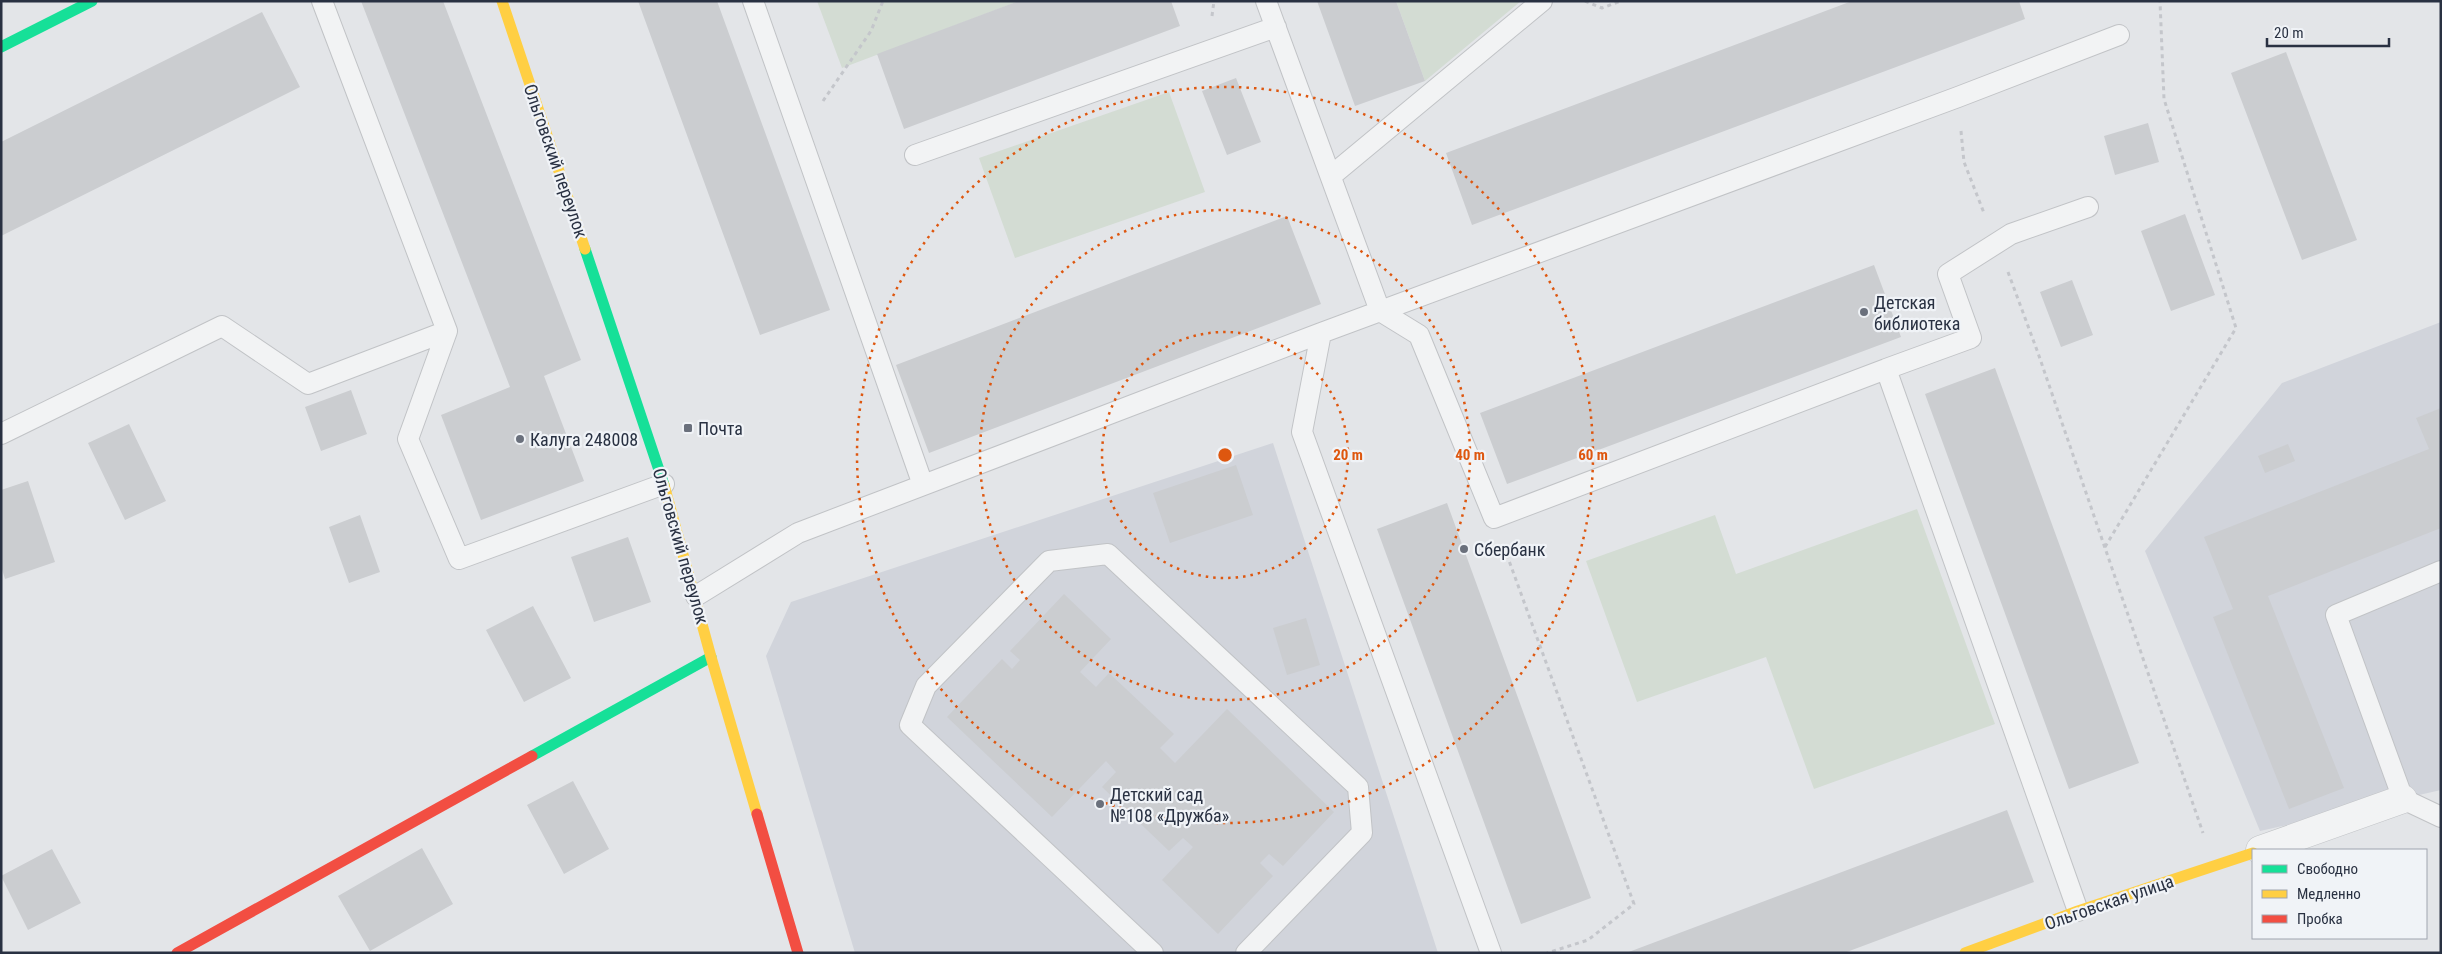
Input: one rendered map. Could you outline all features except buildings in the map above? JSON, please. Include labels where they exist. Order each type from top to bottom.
[{"type":"street","points":[[1,47],[92,1]]},
{"type":"street","name":"Ольговский переулок","points":[[502,1],[664,484],[798,953]]},
{"type":"street","points":[[177,953],[712,657]]},
{"type":"street","points":[[2263,849],[2402,799]]},
{"type":"street","name":"Ольговская улица","points":[[1965,953],[2078,911],[2252,853]]},
{"type":"lane","points":[[322,1],[447,331],[408,439],[459,559],[664,484]]},
{"type":"lane","points":[[753,1],[923,485]]},
{"type":"lane","points":[[1266,1],[1380,310],[1419,335],[1494,518],[1971,338],[1948,274],[2011,234],[2088,206]]},
{"type":"lane","points":[[1331,176],[1542,1]]},
{"type":"lane","points":[[915,155],[1276,27]]},
{"type":"lane","points":[[696,596],[798,533],[1321,332],[1958,97],[2119,35]]},
{"type":"lane","points":[[1,434],[222,326],[308,384],[447,331]]},
{"type":"lane","points":[[1321,332],[1302,432],[1491,953]]},
{"type":"lane","points":[[1886,370],[2078,911]]},
{"type":"lane","points":[[1153,953],[910,725],[926,686],[1049,561],[1108,554],[1358,787],[1362,833],[1246,953]]},
{"type":"lane","points":[[2441,572],[2336,615],[2402,799],[2441,816]]},
{"type":"path","points":[[800,134],[871,31],[883,1]]},
{"type":"path","points":[[1585,1],[1602,8],[1621,1]]},
{"type":"path","points":[[2105,548],[2236,328],[2164,99],[2160,1]]},
{"type":"path","points":[[1958,97],[1964,162],[1997,243],[2038,353],[2214,867]]},
{"type":"path","points":[[1494,518],[1634,904],[1588,940],[1547,953]]},
{"type":"shaded area","points":[[817,1],[1019,1],[842,68]]},
{"type":"shaded area","points":[[1396,1],[1521,1],[1425,81]]},
{"type":"shaded area","points":[[1169,92],[1205,192],[1015,258],[979,158]]},
{"type":"shaded area","points":[[2441,322],[2441,790],[2260,831],[2145,551],[2282,383]]},
{"type":"shaded area","name":"Детский сад №108 «Дружба»","points":[[1273,443],[1438,953],[855,953],[766,656],[791,602]]},
{"type":"shaded area","points":[[1917,509],[1995,724],[1814,789],[1766,657],[1637,702],[1586,561],[1715,515],[1736,574]]},
{"type":"traffic: fast","points":[[1,47],[92,1]]},
{"type":"traffic: fast","points":[[585,249],[664,485]]},
{"type":"traffic: fast","points":[[532,756],[711,657]]},
{"type":"traffic: slow","points":[[502,1],[585,249]]},
{"type":"traffic: slow","points":[[664,485],[711,657],[757,814]]},
{"type":"traffic: slow","points":[[1965,953],[2078,911],[2252,853]]},
{"type":"traffic: jam","points":[[177,953],[532,756]]},
{"type":"traffic: jam","points":[[757,814],[798,953]]},
{"type":"place","name":"Детская библиотека","points":[[1864,312]]},
{"type":"place","name":"Почта","points":[[688,428]]},
{"type":"place","name":"Калуга 248008","points":[[520,439]]},
{"type":"place","name":"Сбербанк","points":[[1464,549]]},
{"type":"place","name":"Детский сад №108 «Дружба»","points":[[1100,804]]}]
